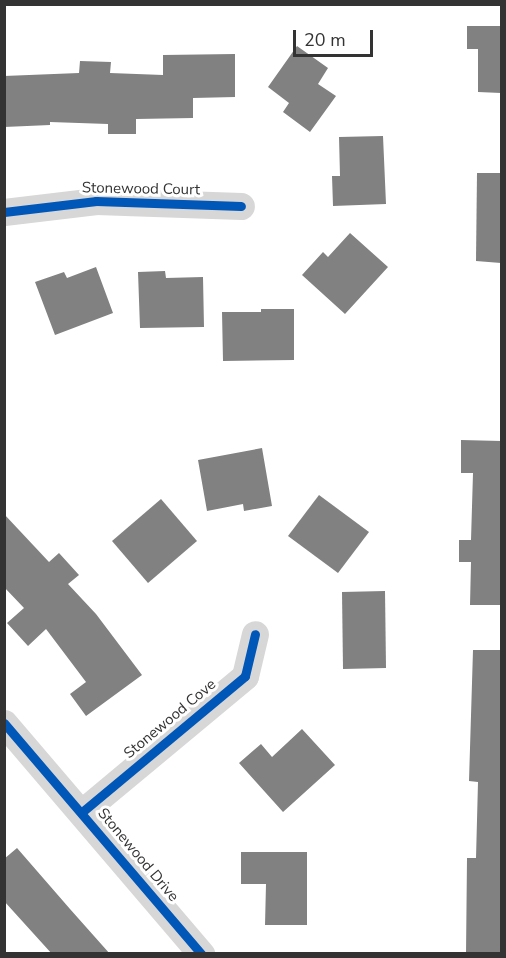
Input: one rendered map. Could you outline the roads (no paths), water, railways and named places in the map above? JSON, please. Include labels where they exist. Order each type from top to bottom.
[{"type":"street","name":"Stonewood Court","points":[[4,212],[96,201],[241,206]]},
{"type":"street","name":"Stonewood Cove","points":[[82,812],[245,676],[255,634]]},
{"type":"street","name":"Stonewood Drive","points":[[4,723],[201,954]]}]
